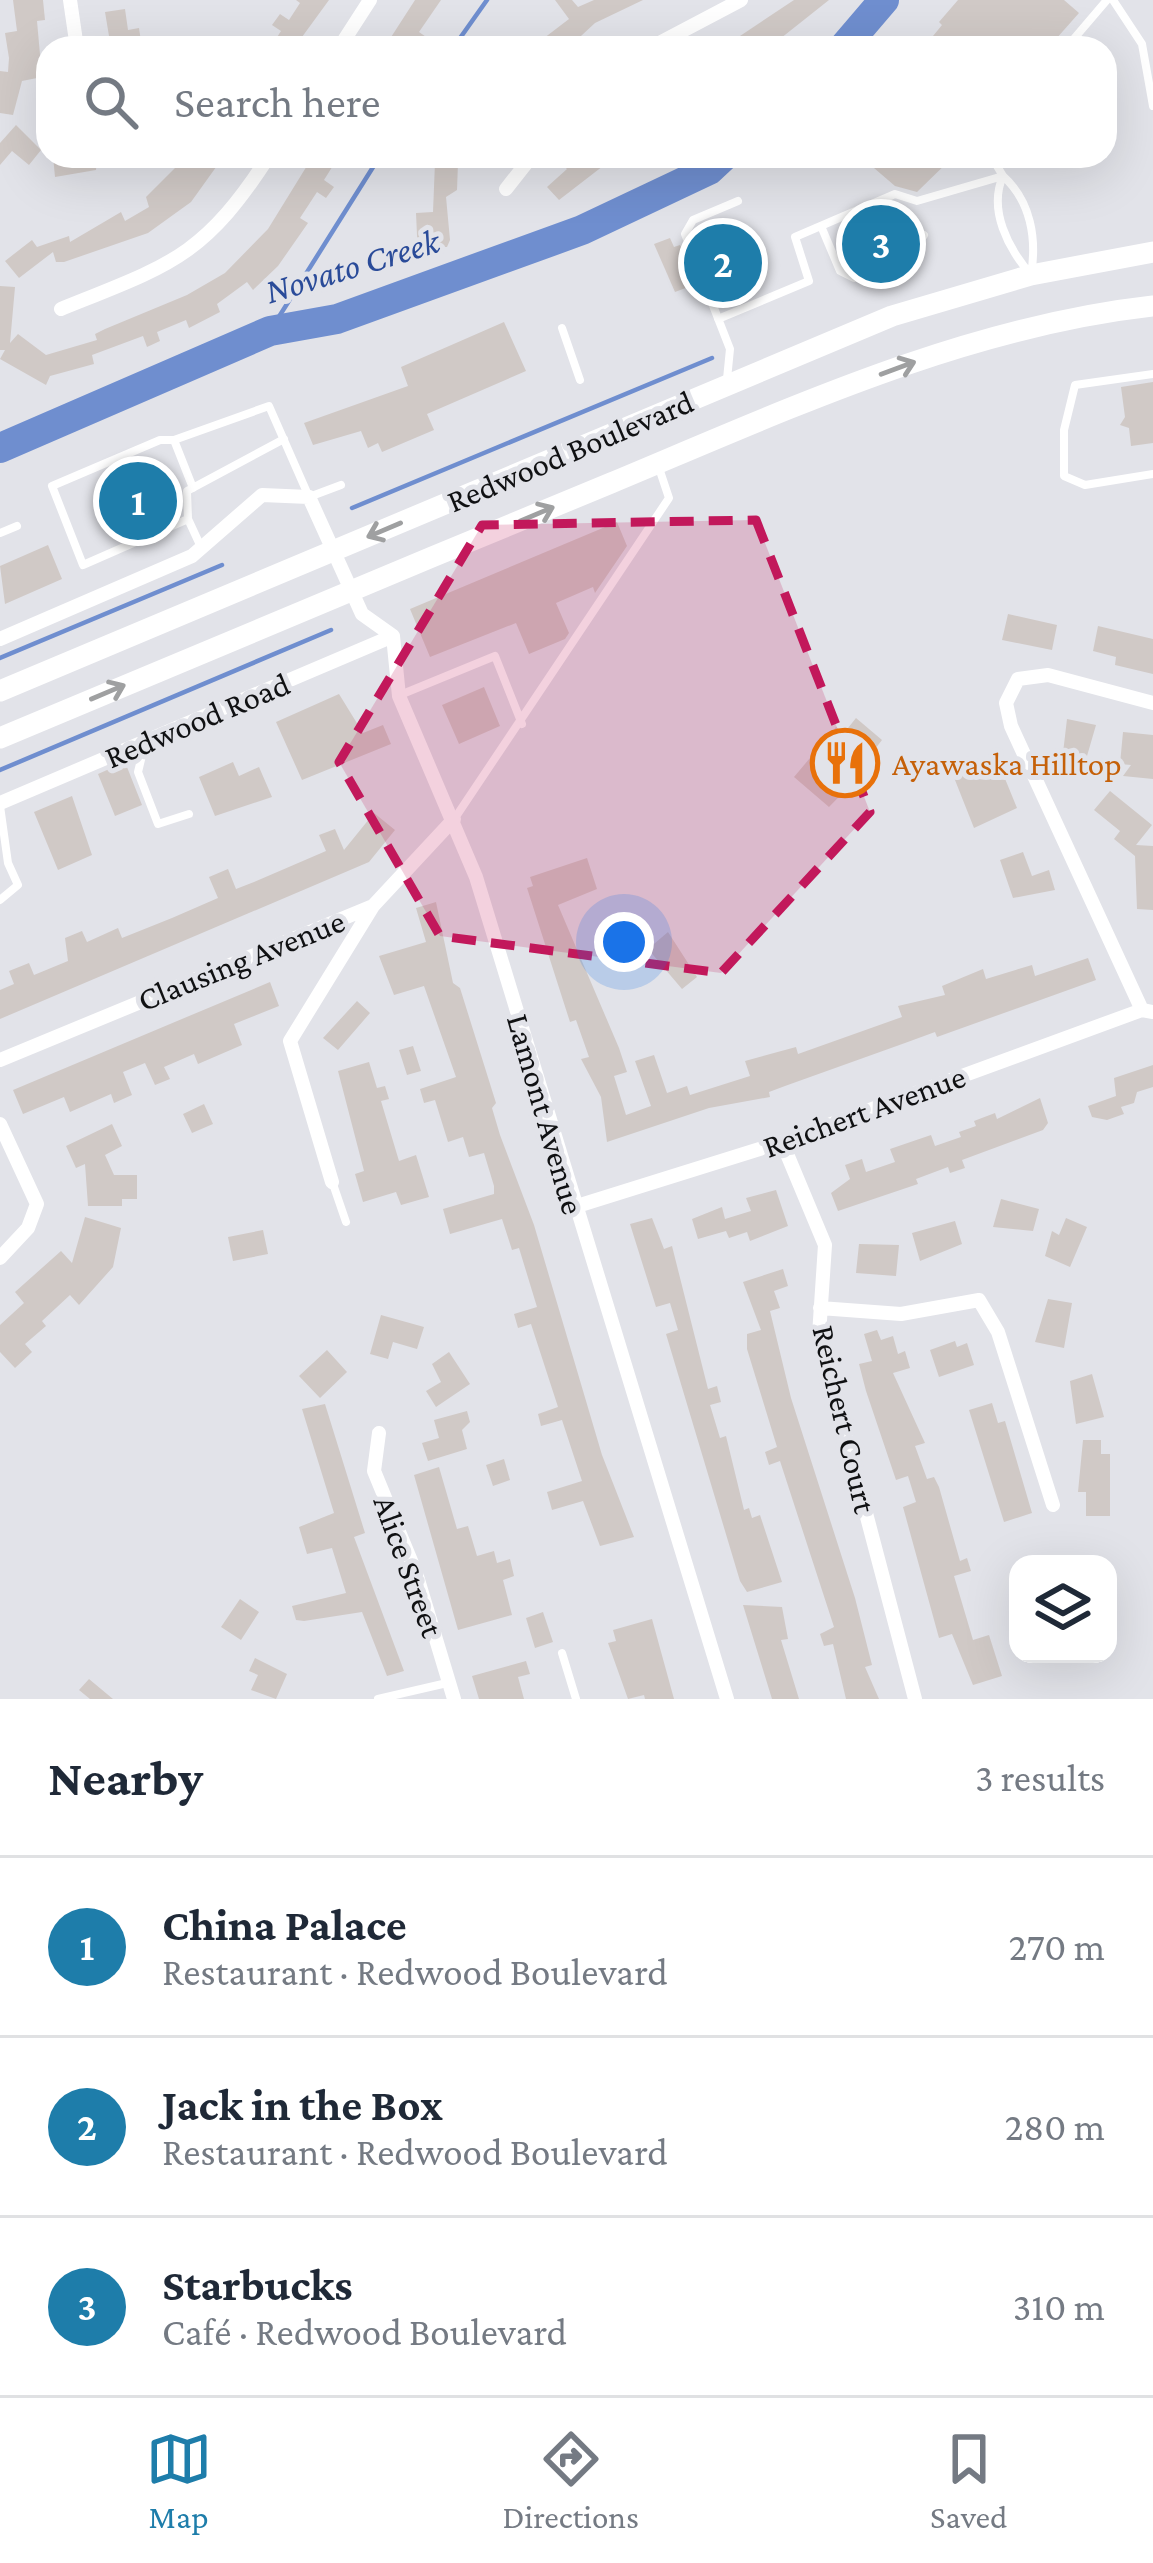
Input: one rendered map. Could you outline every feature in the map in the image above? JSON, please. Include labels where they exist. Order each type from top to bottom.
[{"type":"main road","name":"Redwood Boulevard","points":[[0,691],[892,316],[1031,274],[1153,252]]},
{"type":"main road","name":"Redwood Boulevard","points":[[0,738],[908,364],[1042,325],[1153,306]]},
{"type":"street","points":[[70,0],[74,36]]},
{"type":"street","points":[[347,36],[370,0]]},
{"type":"street","points":[[673,36],[741,0]]},
{"type":"street","points":[[61,309],[158,269],[202,243],[231,214],[261,168]]},
{"type":"street","points":[[506,189],[523,168]]},
{"type":"street","points":[[2,633],[201,549],[262,495],[309,497],[362,614],[393,636]]},
{"type":"street","name":"Lamont Avenue","points":[[393,636],[399,696],[476,877],[727,1699]]},
{"type":"street","name":"Redwood Road","points":[[5,806],[393,636]]},
{"type":"street","points":[[1147,1011],[1011,725],[1006,703],[1018,679],[1048,675],[1153,704]]},
{"type":"street","name":"Clausing Avenue","points":[[0,1060],[373,906],[454,819]]},
{"type":"street","points":[[332,1182],[290,1042],[373,906]]},
{"type":"street","name":"Reichert Avenue","points":[[574,1208],[782,1142],[1147,1011]]},
{"type":"street","points":[[0,1124],[37,1204],[28,1228],[0,1258]]},
{"type":"street","name":"Reichert Court","points":[[782,1142],[825,1245],[820,1335],[915,1699]]},
{"type":"street","points":[[820,1308],[901,1315],[979,1300],[998,1331],[1053,1505]]},
{"type":"street","name":"Alice Street","points":[[379,1433],[374,1471],[416,1573],[454,1699]]},
{"type":"lane","points":[[1077,36],[1110,0],[1142,44],[1153,106]]},
{"type":"lane","points":[[998,168],[1018,189],[1036,244],[1031,274]]},
{"type":"lane","points":[[718,319],[809,281],[795,237],[895,194],[917,201],[1003,176]]},
{"type":"lane","points":[[1003,176],[995,194],[1009,248],[1031,274]]},
{"type":"lane","points":[[724,386],[732,364],[685,242],[685,229],[693,220],[738,201]]},
{"type":"lane","points":[[821,226],[840,271],[854,278],[909,258],[924,236]]},
{"type":"lane","points":[[562,328],[580,380]]},
{"type":"lane","points":[[1153,374],[1075,385],[1064,430],[1064,476],[1085,485],[1153,474]]},
{"type":"lane","points":[[188,519],[83,565],[52,486],[160,440],[174,440],[269,406],[309,497],[341,485]]},
{"type":"lane","points":[[201,549],[188,519],[187,491],[284,439]]},
{"type":"lane","points":[[174,440],[193,488]]},
{"type":"lane","points":[[454,819],[522,724],[669,498],[657,464]]},
{"type":"lane","points":[[0,533],[17,526]]},
{"type":"lane","points":[[399,696],[495,656],[522,724]]},
{"type":"lane","points":[[146,742],[138,772],[158,824],[189,814]]},
{"type":"lane","points":[[78,780],[92,764]]},
{"type":"lane","points":[[0,900],[18,885],[8,863],[5,806]]},
{"type":"lane","points":[[332,1182],[346,1222]]},
{"type":"lane","points":[[562,1653],[576,1699]]},
{"type":"lane","points":[[378,1699],[448,1683]]},
{"type":"highlighted area","points":[[756,520],[870,812],[721,973],[440,936],[339,762],[482,525]]},
{"type":"building","points":[[13,0],[43,0],[45,20],[37,21],[36,78],[22,81],[13,115],[0,113],[0,71],[8,72],[5,33],[17,31]]},
{"type":"building","points":[[296,0],[329,0],[303,36],[278,36],[281,31],[272,25],[280,14],[289,20],[300,3]]},
{"type":"building","points":[[415,0],[441,0],[419,32],[425,36],[392,36]]},
{"type":"building","points":[[555,0],[572,0],[578,7],[594,0],[643,0],[595,23],[581,36],[547,36],[569,19]]},
{"type":"building","points":[[794,0],[829,0],[784,36],[740,36]]},
{"type":"building","points":[[958,0],[1064,0],[1079,13],[1059,36],[933,36],[942,25],[939,22]]},
{"type":"building","points":[[125,9],[128,30],[139,28],[140,36],[109,36],[105,12]]},
{"type":"building","points":[[16,125],[36,145],[36,156],[29,165],[12,151],[0,165],[0,143]]},
{"type":"building","points":[[54,168],[96,168],[96,170],[55,177]]},
{"type":"building","points":[[175,168],[215,168],[191,202],[148,233],[64,262],[56,262],[53,252],[19,278],[5,261],[32,240],[37,247],[69,236],[70,242],[121,212],[125,221],[149,207],[146,197]]},
{"type":"building","points":[[306,168],[332,168],[324,180],[334,187],[326,198],[317,192],[300,218],[308,223],[278,266],[253,290],[247,282],[217,304],[220,312],[189,328],[186,320],[157,332],[160,341],[147,347],[143,336],[92,355],[94,364],[50,376],[46,385],[0,359],[5,350],[0,350],[0,286],[15,287],[10,343],[18,334],[46,355],[97,340],[95,334],[187,295],[225,273],[268,229]]},
{"type":"building","points":[[435,168],[458,168],[457,190],[446,197],[447,247],[436,247],[436,256],[418,257],[416,213],[433,212]]},
{"type":"building","points":[[600,168],[559,200],[547,187],[567,169]]},
{"type":"building","points":[[874,168],[942,168],[917,192],[895,186]]},
{"type":"building","points":[[720,228],[730,251],[734,249],[747,292],[721,302],[696,238]]},
{"type":"building","points":[[897,228],[904,251],[852,268],[844,249]]},
{"type":"building","points":[[670,238],[674,247],[680,245],[696,284],[675,292],[654,244]]},
{"type":"building","points":[[504,322],[526,371],[427,414],[434,430],[382,452],[378,443],[368,448],[361,431],[313,445],[304,423],[408,386],[401,367]]},
{"type":"building","points":[[1153,382],[1153,443],[1131,446],[1129,428],[1120,425],[1125,417],[1121,387]]},
{"type":"building","points":[[152,460],[166,492],[165,499],[148,506],[152,517],[128,527],[124,517],[107,524],[98,519],[106,502],[102,494],[118,485],[113,474]]},
{"type":"building","points":[[617,522],[627,546],[595,593],[593,587],[556,603],[569,633],[565,639],[529,654],[516,623],[430,657],[410,609]]},
{"type":"building","points":[[48,545],[62,579],[5,604],[0,566]]},
{"type":"building","points":[[1008,614],[1057,625],[1052,650],[1002,640]]},
{"type":"building","points":[[1098,626],[1153,639],[1153,674],[1115,665],[1116,657],[1093,651]]},
{"type":"building","points":[[484,687],[500,726],[459,744],[442,705]]},
{"type":"building","points":[[339,694],[363,733],[383,725],[391,744],[302,780],[276,722]]},
{"type":"building","points":[[856,718],[882,740],[865,762],[869,766],[829,807],[794,777],[836,727],[844,733]]},
{"type":"building","points":[[1067,719],[1096,725],[1087,756],[1063,753]]},
{"type":"building","points":[[1123,732],[1153,735],[1153,779],[1123,776],[1131,765],[1120,764]]},
{"type":"building","points":[[125,762],[142,805],[115,816],[98,774]]},
{"type":"building","points":[[233,762],[239,776],[259,767],[272,797],[215,816],[199,777]]},
{"type":"building","points":[[986,763],[988,768],[999,764],[1017,808],[974,828],[953,775]]},
{"type":"building","points":[[1110,791],[1152,825],[1136,845],[1153,846],[1153,910],[1137,909],[1135,856],[1114,839],[1120,831],[1094,810]]},
{"type":"building","points":[[72,796],[92,855],[58,870],[34,812]]},
{"type":"building","points":[[374,813],[395,830],[369,862],[0,1019],[0,990],[14,984],[9,971],[29,963],[34,975],[68,961],[65,938],[82,931],[87,942],[118,928],[122,938],[172,918],[218,898],[209,877],[228,869],[236,889],[326,851],[319,835],[335,829],[344,850]]},
{"type":"building","points":[[1023,852],[1032,876],[1049,870],[1055,890],[1013,898],[1000,860]]},
{"type":"building","points":[[587,858],[597,889],[558,905],[627,1072],[614,1076],[626,1115],[651,1106],[635,1061],[654,1055],[667,1093],[687,1086],[690,1095],[750,1076],[745,1061],[796,1047],[798,1054],[902,1017],[898,1006],[945,995],[942,986],[983,969],[986,979],[1032,965],[1035,976],[1088,958],[1096,980],[937,1037],[935,1032],[769,1092],[770,1097],[709,1108],[607,1142],[601,1097],[581,1059],[589,1057],[576,1020],[570,1022],[527,888],[533,886],[530,877]]},
{"type":"building","points":[[436,902],[453,983],[460,988],[496,1103],[492,1108],[500,1135],[534,1225],[602,1455],[634,1537],[600,1546],[583,1501],[552,1510],[547,1492],[582,1481],[562,1420],[541,1426],[538,1414],[558,1407],[531,1324],[518,1328],[514,1314],[537,1307],[519,1248],[512,1250],[502,1219],[450,1234],[443,1209],[494,1194],[494,1186],[484,1153],[469,1157],[463,1137],[448,1142],[435,1100],[424,1103],[420,1089],[456,1077],[424,986],[394,995],[379,956],[426,942],[416,908]]},
{"type":"building","points":[[668,932],[697,977],[682,989],[648,949]]},
{"type":"building","points":[[270,982],[279,1006],[234,1024],[242,1045],[198,1064],[194,1054],[164,1067],[170,1079],[155,1085],[145,1063],[123,1072],[132,1095],[114,1103],[111,1094],[70,1112],[64,1097],[23,1114],[13,1090]]},
{"type":"building","points":[[357,1001],[370,1013],[338,1050],[323,1038]]},
{"type":"building","points":[[413,1046],[421,1071],[407,1075],[399,1050]]},
{"type":"building","points":[[369,1062],[377,1088],[385,1086],[389,1099],[381,1101],[399,1161],[416,1155],[429,1197],[401,1205],[396,1192],[363,1202],[355,1174],[364,1171],[338,1071]]},
{"type":"building","points":[[1153,1065],[1153,1087],[1137,1092],[1134,1103],[1121,1107],[1124,1114],[1107,1120],[1092,1117],[1088,1106],[1116,1096],[1114,1078]]},
{"type":"building","points":[[1040,1098],[1048,1123],[1043,1130],[962,1160],[965,1168],[950,1173],[948,1167],[916,1179],[918,1184],[838,1211],[831,1193],[850,1179],[845,1165],[862,1159],[866,1172],[895,1162],[890,1149],[931,1135],[935,1146],[961,1137],[959,1132],[976,1126],[974,1121],[995,1113],[997,1119]]},
{"type":"building","points":[[204,1104],[213,1124],[192,1133],[183,1114]]},
{"type":"building","points":[[112,1124],[122,1146],[105,1155],[114,1175],[137,1175],[137,1199],[122,1199],[122,1206],[88,1206],[85,1164],[76,1168],[66,1146]]},
{"type":"building","points":[[776,1190],[788,1226],[750,1241],[747,1232],[729,1238],[726,1231],[698,1239],[692,1219],[722,1207],[725,1219],[751,1211],[746,1198]]},
{"type":"building","points":[[1001,1199],[1039,1209],[1033,1231],[993,1227]]},
{"type":"building","points":[[85,1217],[121,1228],[113,1267],[79,1305],[70,1295],[42,1321],[46,1326],[25,1344],[32,1352],[15,1368],[0,1352],[0,1325],[24,1303],[15,1292],[61,1251],[72,1263]]},
{"type":"building","points":[[652,1218],[664,1249],[672,1246],[708,1389],[717,1386],[721,1402],[710,1405],[720,1438],[726,1436],[744,1510],[749,1508],[752,1518],[760,1515],[782,1582],[747,1592],[740,1581],[666,1334],[678,1330],[670,1303],[656,1307],[630,1224]]},
{"type":"building","points":[[1066,1218],[1087,1227],[1070,1267],[1045,1256],[1052,1231],[1059,1235]]},
{"type":"building","points":[[955,1221],[962,1244],[920,1261],[912,1233]]},
{"type":"building","points":[[263,1230],[268,1254],[233,1261],[228,1237]]},
{"type":"building","points":[[859,1244],[899,1245],[896,1276],[856,1273]]},
{"type":"building","points":[[783,1269],[788,1286],[774,1291],[780,1308],[770,1311],[791,1398],[855,1598],[872,1665],[865,1667],[879,1699],[846,1699],[833,1644],[824,1646],[820,1634],[834,1627],[780,1461],[769,1465],[765,1452],[777,1447],[747,1349],[747,1334],[761,1330],[743,1282]]},
{"type":"building","points":[[1048,1299],[1072,1303],[1064,1348],[1035,1342]]},
{"type":"building","points":[[381,1315],[424,1327],[417,1349],[393,1342],[388,1359],[370,1354]]},
{"type":"building","points":[[877,1330],[881,1340],[893,1336],[898,1354],[905,1351],[910,1368],[893,1373],[925,1443],[915,1446],[927,1479],[934,1477],[939,1487],[960,1561],[967,1558],[971,1571],[954,1576],[973,1640],[989,1635],[1002,1676],[973,1685],[952,1634],[939,1638],[903,1507],[916,1502],[908,1476],[896,1480],[859,1364],[872,1361],[864,1334]]},
{"type":"building","points":[[955,1341],[957,1347],[967,1343],[974,1365],[939,1377],[930,1350]]},
{"type":"building","points":[[327,1350],[347,1372],[320,1398],[299,1376]]},
{"type":"building","points":[[449,1352],[470,1384],[436,1407],[426,1391],[441,1382],[432,1364]]},
{"type":"building","points":[[1092,1374],[1104,1417],[1076,1424],[1070,1381]]},
{"type":"building","points":[[992,1403],[998,1423],[1005,1421],[1032,1513],[1004,1522],[969,1410]]},
{"type":"building","points":[[325,1404],[365,1533],[354,1537],[404,1671],[387,1676],[362,1612],[304,1621],[296,1620],[292,1606],[346,1593],[332,1548],[307,1554],[299,1527],[334,1513],[302,1409]]},
{"type":"building","points":[[467,1411],[470,1422],[462,1430],[467,1449],[428,1461],[422,1443],[439,1438],[434,1420]]},
{"type":"building","points":[[1083,1440],[1101,1440],[1101,1454],[1110,1454],[1110,1516],[1086,1516],[1086,1492],[1078,1492]]},
{"type":"building","points":[[504,1459],[510,1480],[493,1486],[486,1465]]},
{"type":"building","points":[[439,1467],[457,1529],[468,1526],[477,1556],[494,1551],[497,1563],[510,1559],[514,1576],[503,1580],[512,1615],[458,1630],[414,1475]]},
{"type":"building","points":[[240,1599],[259,1612],[241,1640],[221,1627]]},
{"type":"building","points":[[743,1605],[782,1607],[788,1639],[781,1640],[799,1699],[772,1699]]},
{"type":"building","points":[[543,1612],[553,1642],[535,1648],[526,1618]]},
{"type":"building","points":[[652,1619],[674,1699],[645,1699],[644,1695],[628,1699],[608,1643],[616,1641],[613,1630]]},
{"type":"building","points":[[255,1658],[287,1674],[276,1699],[251,1690],[258,1675],[249,1671]]},
{"type":"building","points":[[526,1661],[530,1674],[518,1677],[524,1699],[479,1699],[472,1676]]},
{"type":"building","points":[[89,1679],[113,1699],[90,1699],[79,1690]]},
{"type":"waterway","points":[[462,36],[487,0]]},
{"type":"waterway","name":"Novato Creek","points":[[853,36],[884,0]]},
{"type":"waterway","points":[[270,331],[372,168]]},
{"type":"waterway","name":"Novato Creek","points":[[0,448],[270,331],[337,319],[582,230],[711,168]]},
{"type":"waterway","points":[[352,508],[712,358]]},
{"type":"waterway","points":[[0,658],[222,565]]},
{"type":"waterway","points":[[0,770],[331,630]]},
{"type":"place","name":"Starbucks","points":[[881,244]]},
{"type":"place","name":"Jack in the Box","points":[[723,263]]},
{"type":"place","name":"China Palace","points":[[138,501]]},
{"type":"place","name":"Ayawaska Hilltop","points":[[845,763]]}]
